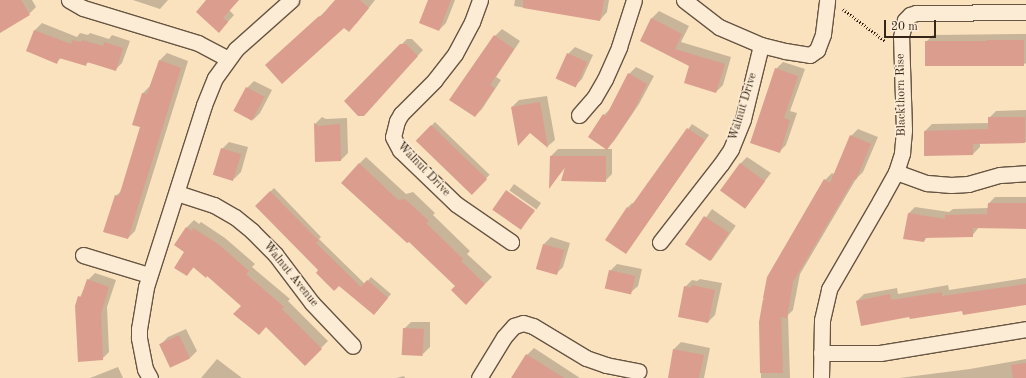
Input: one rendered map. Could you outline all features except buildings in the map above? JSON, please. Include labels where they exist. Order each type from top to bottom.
[{"type":"street","points":[[69,0],[83,8],[198,44],[228,59]]},
{"type":"street","points":[[150,378],[145,369],[139,330],[149,275],[177,193],[204,105],[215,78],[228,59],[246,38],[291,0]]},
{"type":"street","name":"Walnut Drive","points":[[480,0],[472,22],[455,54],[434,80],[401,114],[397,121],[393,137],[400,150],[456,204],[511,242]]},
{"type":"street","points":[[579,115],[594,98],[605,79],[619,47],[634,0]]},
{"type":"street","points":[[684,0],[719,28],[761,45],[810,55],[817,50],[823,34],[827,0]]},
{"type":"street","name":"Blackthorn Rise","points":[[821,378],[821,333],[824,307],[830,286],[896,172],[902,153],[904,130],[901,53],[902,28],[905,20],[912,14],[1026,12]]},
{"type":"street","name":"Walnut Drive","points":[[660,242],[721,164],[732,145],[743,119],[761,45]]},
{"type":"street","points":[[896,172],[920,181],[947,185],[968,184],[1000,175],[1026,173]]},
{"type":"street","name":"Walnut Avenue","points":[[177,193],[214,205],[252,231],[275,254],[316,308],[353,346]]},
{"type":"street","points":[[83,255],[149,275]]},
{"type":"street","points":[[479,378],[504,337],[514,326],[523,323],[533,326],[592,360],[638,371]]},
{"type":"street","points":[[821,353],[880,354],[1026,329]]},
{"type":"path","points":[[842,9],[901,53]]}]
